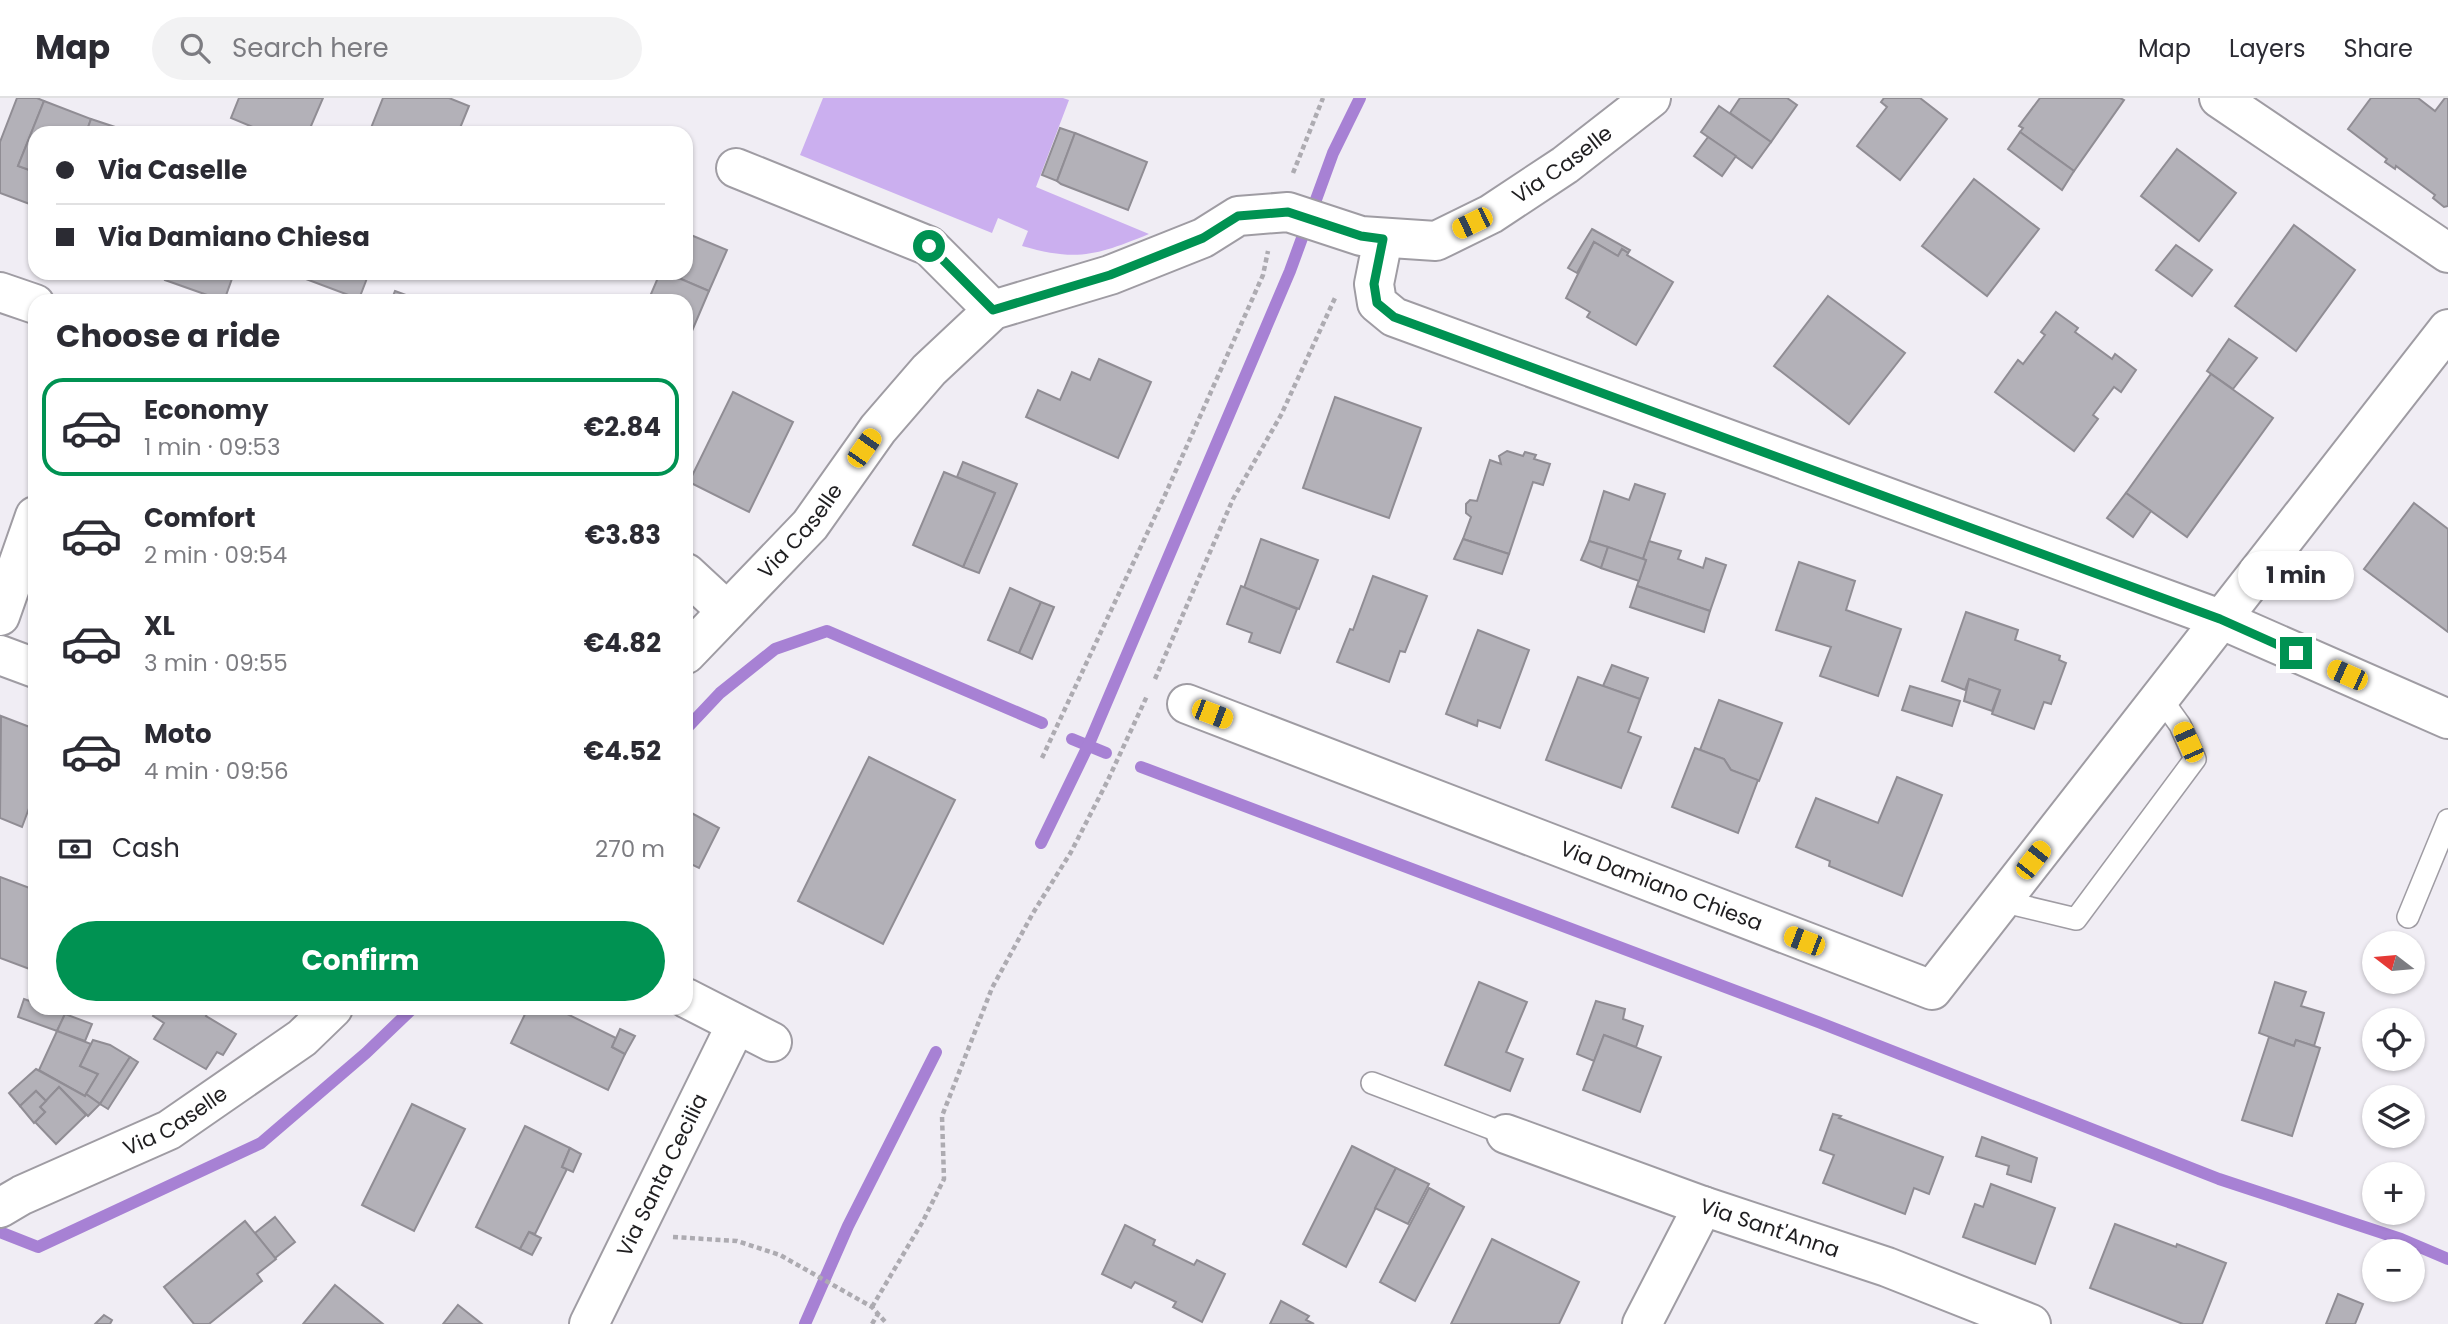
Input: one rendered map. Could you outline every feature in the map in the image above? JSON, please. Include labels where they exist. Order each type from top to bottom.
[{"type":"street","name":"Via Caselle","points":[[693,647],[810,525],[878,429],[929,370],[993,310],[1110,275],[1203,238],[1238,216],[1283,213],[1363,235],[1436,241],[1490,214],[1565,166],[1651,98]]},
{"type":"street","points":[[2219,98],[2448,253]]},
{"type":"street","points":[[736,168],[929,246],[993,310]]},
{"type":"street","points":[[1363,235],[1377,303],[1394,317],[2220,619],[2448,719]]},
{"type":"street","points":[[0,292],[28,302]]},
{"type":"street","name":"Via Damiano Chiesa","points":[[1187,704],[1932,990],[2448,329]]},
{"type":"street","points":[[0,616],[28,536]]},
{"type":"street","points":[[693,579],[727,611]]},
{"type":"street","points":[[0,655],[28,665]]},
{"type":"street","points":[[693,1002],[772,1042]]},
{"type":"street","name":"Via Caselle","points":[[11,1201],[169,1130],[302,1038],[326,1015]]},
{"type":"street","name":"Via Santa Cecilia","points":[[589,1324],[736,1025]]},
{"type":"street","name":"Via Sant'Anna","points":[[1506,1134],[1703,1206],[1886,1267],[2031,1324]]},
{"type":"street","points":[[1642,1324],[1703,1206]]},
{"type":"lane","points":[[2001,901],[2076,919],[2195,759],[2180,725],[2160,697]]},
{"type":"lane","points":[[2408,917],[2448,820]]},
{"type":"lane","points":[[1372,1083],[1506,1134]]},
{"type":"path","points":[[1042,758],[1165,495],[1263,275],[1323,98]]},
{"type":"path","points":[[1154,680],[1233,499],[1281,415],[1363,235]]},
{"type":"path","points":[[872,1307],[923,1221],[944,1179],[942,1116],[992,988],[1033,913],[1071,852],[1149,691]]},
{"type":"path","points":[[668,1237],[737,1241],[780,1255],[872,1307],[887,1324]]},
{"type":"path","points":[[872,1324],[878,1314]]},
{"type":"shaded area","points":[[823,98],[1069,100],[1036,187],[1149,234],[1087,254],[1041,251],[1022,246],[1028,231],[998,218],[992,233],[800,155]]},
{"type":"building","points":[[17,98],[37,98],[44,101],[34,126],[28,126],[28,141],[18,166],[28,170],[28,203],[0,193],[0,142]]},
{"type":"building","points":[[239,98],[323,98],[311,126],[250,126],[231,118]]},
{"type":"building","points":[[383,98],[449,98],[469,106],[461,126],[372,126]]},
{"type":"building","points":[[1740,98],[1787,98],[1797,105],[1771,142],[1730,113]]},
{"type":"building","points":[[1884,98],[1920,98],[1947,119],[1900,180],[1857,146],[1887,107],[1881,102]]},
{"type":"building","points":[[2040,98],[2124,100],[2074,171],[2020,132],[2023,128],[2019,126]]},
{"type":"building","points":[[2371,98],[2418,98],[2435,111],[2445,98],[2448,98],[2448,206],[2444,207],[2433,198],[2435,195],[2396,166],[2395,169],[2385,162],[2387,159],[2348,129]]},
{"type":"building","points":[[44,101],[91,119],[88,126],[34,126]]},
{"type":"building","points":[[1719,106],[1771,142],[1752,168],[1701,132]]},
{"type":"building","points":[[91,119],[112,126],[88,126]]},
{"type":"building","points":[[1060,128],[1075,133],[1057,181],[1042,175]]},
{"type":"building","points":[[2020,132],[2074,171],[2062,190],[2008,149]]},
{"type":"building","points":[[1075,133],[1147,162],[1128,210],[1057,181]]},
{"type":"building","points":[[1708,137],[1736,156],[1722,176],[1694,156]]},
{"type":"building","points":[[28,141],[28,170],[18,166]]},
{"type":"building","points":[[2177,149],[2236,193],[2199,241],[2141,196]]},
{"type":"building","points":[[1974,179],[2039,229],[1987,296],[1922,246]]},
{"type":"building","points":[[2294,225],[2355,270],[2296,351],[2235,306]]},
{"type":"building","points":[[1592,229],[1630,250],[1628,253],[1622,249],[1618,256],[1594,242],[1577,273],[1568,268]]},
{"type":"building","points":[[693,236],[727,250],[709,291],[683,280],[693,280]]},
{"type":"building","points":[[1594,242],[1618,256],[1622,249],[1627,255],[1673,282],[1636,345],[1587,317],[1590,312],[1566,298]]},
{"type":"building","points":[[2176,245],[2212,270],[2192,296],[2156,270]]},
{"type":"building","points":[[165,280],[232,280],[226,294],[204,294]]},
{"type":"building","points":[[309,280],[366,280],[361,294],[346,294]]},
{"type":"building","points":[[657,280],[683,280],[709,291],[693,329],[693,294],[651,294]]},
{"type":"building","points":[[1828,296],[1905,353],[1849,424],[1774,366]]},
{"type":"building","points":[[2056,312],[2078,328],[2075,332],[2112,359],[2115,354],[2136,370],[2121,392],[2114,387],[2093,415],[2098,419],[2074,451],[1995,392],[2018,360],[2023,364],[2045,335],[2041,332]]},
{"type":"building","points":[[2229,339],[2257,358],[2233,389],[2207,371]]},
{"type":"building","points":[[1099,359],[1151,382],[1118,458],[1026,417],[1038,390],[1060,400],[1072,372],[1090,380]]},
{"type":"building","points":[[2211,374],[2273,418],[2187,537],[2126,493]]},
{"type":"building","points":[[733,392],[793,422],[749,512],[693,484],[693,474]]},
{"type":"building","points":[[1335,397],[1421,428],[1389,518],[1303,488]]},
{"type":"building","points":[[1507,451],[1523,456],[1525,452],[1536,455],[1534,459],[1550,464],[1543,485],[1533,482],[1509,554],[1463,539],[1471,517],[1466,513],[1466,504],[1470,500],[1477,501],[1490,460],[1501,464],[1499,456]]},
{"type":"building","points":[[963,462],[1017,484],[979,573],[963,567],[995,493],[957,477]]},
{"type":"building","points":[[944,472],[995,493],[963,567],[913,545]]},
{"type":"building","points":[[1635,484],[1665,494],[1643,559],[1589,541],[1604,491],[1629,500]]},
{"type":"building","points":[[2126,493],[2151,511],[2133,537],[2107,518]]},
{"type":"building","points":[[2414,503],[2448,529],[2448,632],[2364,569]]},
{"type":"building","points":[[1261,539],[1318,560],[1299,609],[1244,588]]},
{"type":"building","points":[[1463,539],[1509,554],[1502,574],[1454,559]]},
{"type":"building","points":[[1589,541],[1608,547],[1601,568],[1581,560]]},
{"type":"building","points":[[1649,541],[1681,551],[1678,559],[1703,568],[1706,558],[1726,565],[1710,611],[1637,586]]},
{"type":"building","points":[[1608,547],[1646,560],[1639,581],[1601,568]]},
{"type":"building","points":[[1799,562],[1855,581],[1846,610],[1901,629],[1878,696],[1820,676],[1831,647],[1776,630]]},
{"type":"building","points":[[1373,576],[1427,596],[1405,652],[1400,651],[1389,682],[1337,662],[1350,629],[1353,630]]},
{"type":"building","points":[[1241,586],[1297,609],[1280,653],[1249,642],[1252,633],[1227,624]]},
{"type":"building","points":[[1637,586],[1710,611],[1704,632],[1630,607]]},
{"type":"building","points":[[1010,588],[1041,602],[1019,653],[988,640]]},
{"type":"building","points":[[1041,602],[1054,607],[1032,659],[1019,653]]},
{"type":"building","points":[[1966,612],[2018,630],[2015,640],[2060,656],[2059,660],[2066,663],[2051,704],[2044,702],[2034,729],[1992,714],[2000,690],[1969,679],[1965,690],[1942,681]]},
{"type":"building","points":[[1478,630],[1529,650],[1500,728],[1478,720],[1477,726],[1446,714]]},
{"type":"building","points":[[1612,665],[1648,678],[1640,699],[1603,686]]},
{"type":"building","points":[[1578,677],[1640,699],[1628,732],[1641,737],[1621,788],[1546,760]]},
{"type":"building","points":[[1969,679],[2000,690],[1992,711],[1964,701]]},
{"type":"building","points":[[1910,686],[1960,701],[1952,726],[1902,710]]},
{"type":"building","points":[[1719,700],[1782,723],[1759,781],[1731,770],[1724,759],[1700,750]]},
{"type":"building","points":[[1,716],[28,726],[28,811],[22,827],[0,818]]},
{"type":"building","points":[[1695,748],[1724,759],[1731,770],[1758,780],[1738,833],[1672,807]]},
{"type":"building","points":[[869,757],[955,800],[883,944],[798,901]]},
{"type":"building","points":[[1897,777],[1942,795],[1902,896],[1829,866],[1830,861],[1796,847],[1816,798],[1878,823]]},
{"type":"building","points":[[693,814],[719,828],[699,868],[693,865]]},
{"type":"building","points":[[0,877],[28,887],[28,968],[0,958]]},
{"type":"building","points":[[1479,982],[1527,1002],[1506,1052],[1523,1059],[1510,1091],[1445,1065]]},
{"type":"building","points":[[2275,982],[2306,992],[2301,1006],[2324,1013],[2314,1046],[2296,1040],[2294,1046],[2259,1033]]},
{"type":"building","points":[[24,999],[28,1000],[28,1015],[65,1015],[57,1031],[18,1017]]},
{"type":"building","points":[[1596,1001],[1625,1009],[1623,1019],[1643,1026],[1636,1047],[1604,1035],[1594,1061],[1577,1054]]},
{"type":"building","points":[[65,1015],[92,1024],[85,1041],[57,1031]]},
{"type":"building","points":[[206,1015],[236,1034],[223,1055],[217,1052],[206,1069],[154,1039],[164,1023],[153,1016]]},
{"type":"building","points":[[525,1015],[569,1015],[616,1038],[612,1047],[625,1054],[608,1090],[511,1043]]},
{"type":"building","points":[[620,1029],[635,1036],[625,1054],[612,1047]]},
{"type":"building","points":[[57,1031],[91,1044],[80,1066],[98,1074],[85,1096],[39,1070]]},
{"type":"building","points":[[1604,1035],[1661,1057],[1640,1112],[1583,1090]]},
{"type":"building","points":[[2269,1037],[2294,1046],[2296,1040],[2320,1048],[2292,1136],[2242,1120]]},
{"type":"building","points":[[93,1040],[110,1045],[130,1057],[100,1104],[86,1094],[98,1074],[80,1066]]},
{"type":"building","points":[[130,1057],[138,1062],[108,1109],[100,1104]]},
{"type":"building","points":[[36,1069],[100,1104],[88,1116],[59,1087],[46,1101],[36,1091],[20,1106],[9,1093]]},
{"type":"building","points":[[59,1087],[86,1115],[56,1144],[35,1122],[45,1112],[40,1107]]},
{"type":"building","points":[[36,1091],[46,1101],[40,1107],[45,1112],[34,1123],[20,1106]]},
{"type":"building","points":[[412,1104],[465,1129],[414,1231],[362,1205]]},
{"type":"building","points":[[1833,1114],[1943,1157],[1929,1194],[1914,1188],[1905,1214],[1823,1183],[1834,1155],[1820,1150]]},
{"type":"building","points":[[525,1126],[570,1148],[562,1167],[567,1169],[535,1234],[529,1232],[520,1249],[476,1227]]},
{"type":"building","points":[[1982,1137],[2037,1158],[2031,1182],[2007,1174],[2009,1166],[1976,1156]]},
{"type":"building","points":[[1352,1146],[1396,1168],[1346,1267],[1303,1244]]},
{"type":"building","points":[[570,1148],[581,1154],[573,1172],[562,1167]]},
{"type":"building","points":[[1396,1168],[1429,1184],[1408,1224],[1375,1208]]},
{"type":"building","points":[[1991,1184],[2055,1208],[2035,1264],[1963,1237],[1975,1204],[1983,1207]]},
{"type":"building","points":[[1429,1188],[1464,1207],[1415,1301],[1380,1282]]},
{"type":"building","points":[[275,1217],[295,1242],[275,1258],[255,1233]]},
{"type":"building","points":[[245,1221],[276,1259],[257,1274],[262,1281],[209,1324],[194,1324],[164,1287]]},
{"type":"building","points":[[2115,1224],[2226,1263],[2202,1324],[2183,1324],[2090,1288]]},
{"type":"building","points":[[1125,1225],[1155,1240],[1153,1245],[1194,1265],[1197,1260],[1225,1274],[1202,1322],[1173,1307],[1176,1302],[1135,1282],[1131,1288],[1102,1274]]},
{"type":"building","points":[[529,1232],[541,1238],[532,1255],[520,1249]]},
{"type":"building","points":[[1492,1239],[1579,1282],[1559,1324],[1451,1324]]},
{"type":"building","points":[[335,1285],[383,1324],[303,1324]]},
{"type":"building","points":[[2338,1294],[2363,1304],[2355,1324],[2326,1324]]},
{"type":"building","points":[[1281,1301],[1309,1316],[1306,1320],[1314,1324],[1270,1324]]},
{"type":"building","points":[[458,1305],[482,1324],[443,1324]]},
{"type":"building","points":[[104,1315],[112,1320],[110,1324],[95,1324]]},
{"type":"waterway","points":[[1041,843],[1088,746],[1290,271],[1333,153],[1360,98]]},
{"type":"waterway","points":[[693,722],[720,693],[775,649],[827,631],[1042,723]]},
{"type":"waterway","points":[[1072,739],[1106,753]]},
{"type":"waterway","points":[[1141,767],[1818,1022],[2219,1179],[2401,1239],[2448,1259]]},
{"type":"waterway","points":[[0,1232],[38,1247],[261,1143],[366,1053],[406,1015]]},
{"type":"waterway","points":[[805,1324],[848,1226],[936,1052]]},
{"type":"route","points":[[929,246],[993,310],[1110,275],[1203,238],[1238,216],[1288,212],[1361,236],[1383,239],[1374,284],[1377,303],[1394,317],[2220,619],[2296,653]]}]
